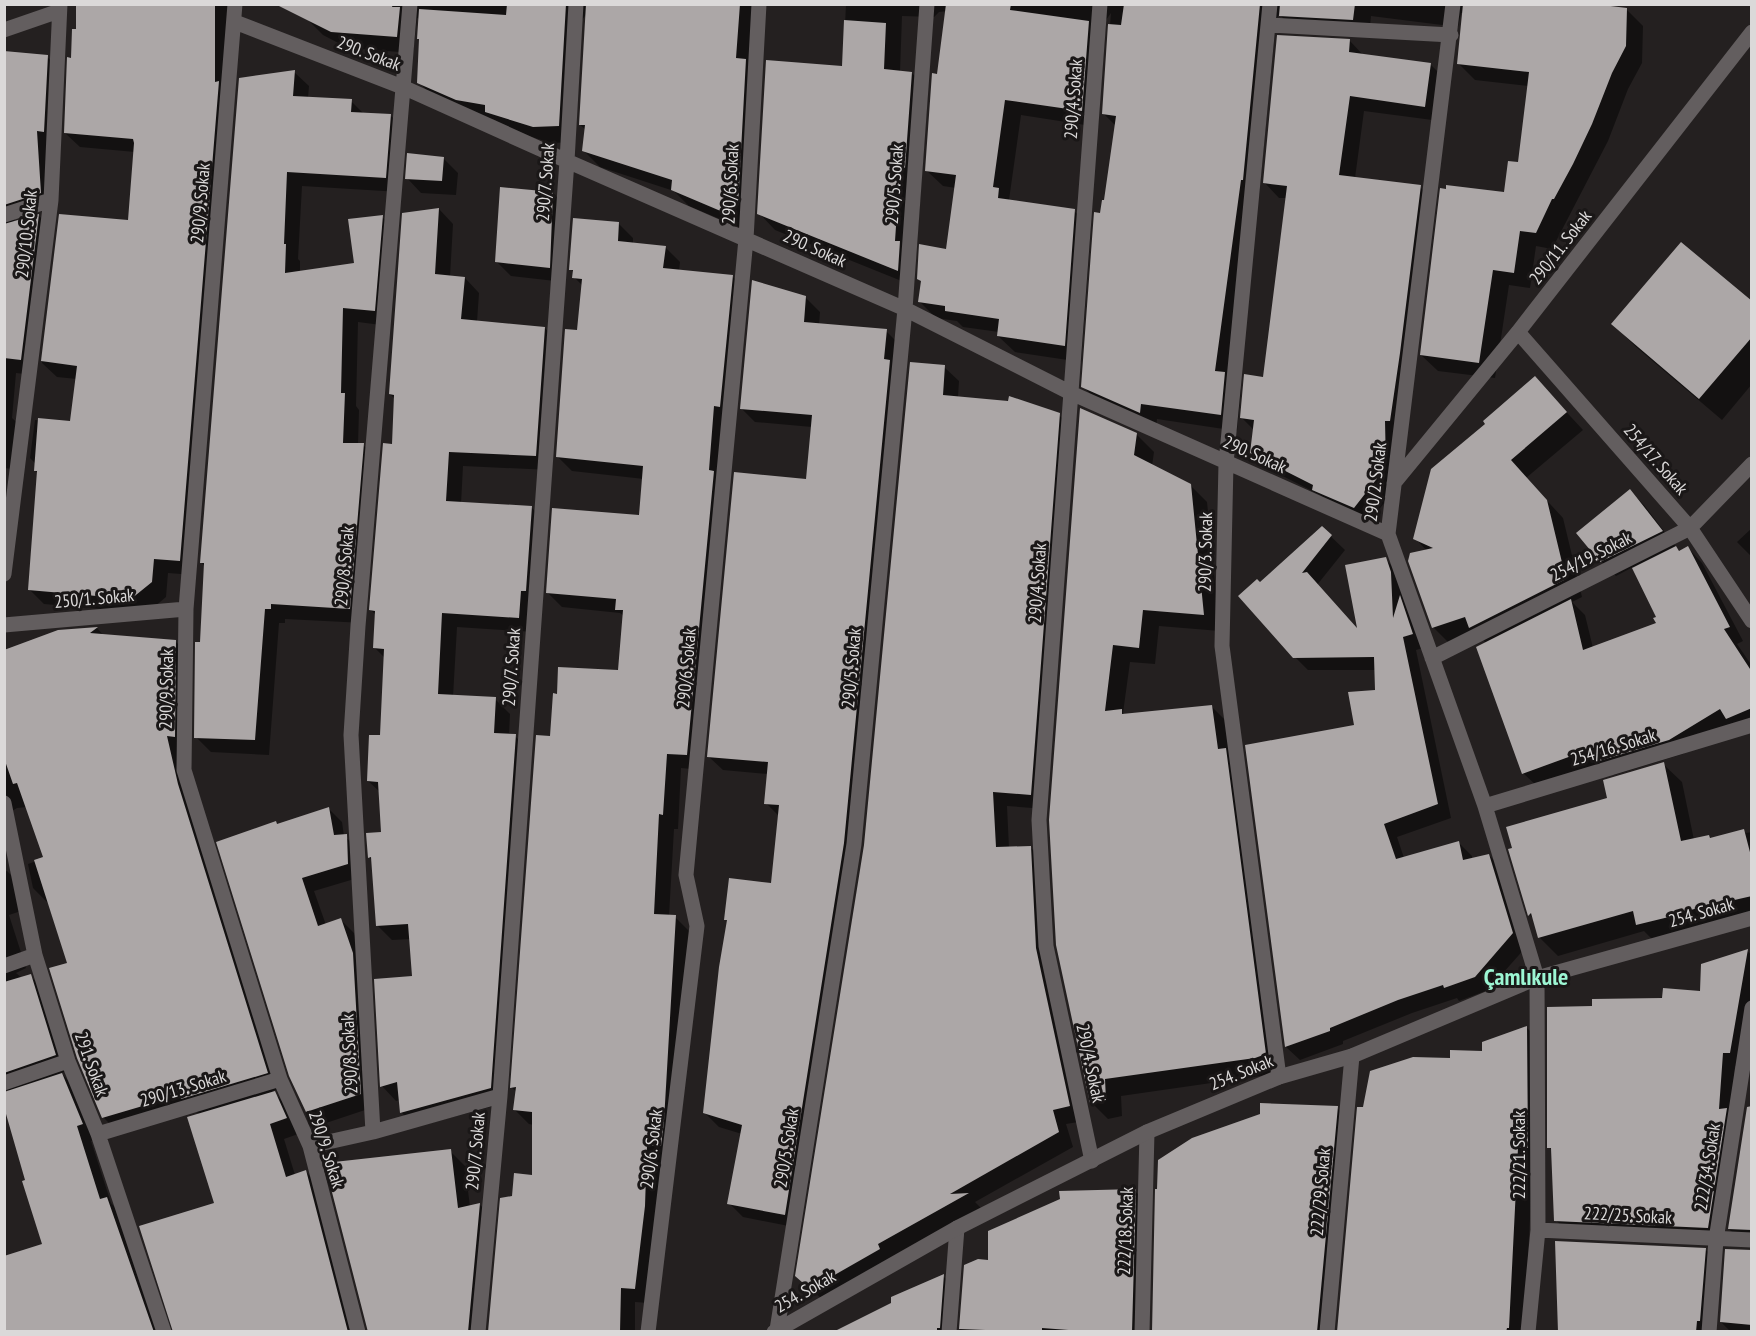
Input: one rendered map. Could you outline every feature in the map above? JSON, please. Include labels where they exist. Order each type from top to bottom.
[{"type":"street","points":[[235,22],[236,4]]},
{"type":"street","name":"290/8. Sokak","points":[[373,1132],[351,735],[360,602],[411,4]]},
{"type":"street","name":"290/7. Sokak","points":[[478,1332],[500,1096],[567,161],[576,4]]},
{"type":"street","name":"290/6. Sokak","points":[[648,1332],[697,927],[686,876],[746,239],[759,4]]},
{"type":"street","name":"290/5. Sokak","points":[[776,1331],[854,844],[905,309],[927,4]]},
{"type":"street","points":[[1095,4],[1100,5]]},
{"type":"street","name":"290/3. Sokak","points":[[1270,4],[1226,463],[1222,646],[1280,1077]]},
{"type":"street","name":"290/2. Sokak","points":[[1454,4],[1388,534],[1485,806],[1537,978]]},
{"type":"street","name":"290/4. Sokak","points":[[1092,1161],[1046,946],[1039,820],[1100,5]]},
{"type":"street","points":[[4,30],[59,8]]},
{"type":"street","name":"290/10. Sokak","points":[[4,574],[51,200],[59,8]]},
{"type":"street","name":"290. Sokak","points":[[235,22],[405,88],[905,309],[1071,393],[1388,534]]},
{"type":"street","name":"290/9. Sokak","points":[[235,22],[186,609],[184,770],[280,1079],[310,1146],[358,1332]]},
{"type":"street","points":[[1268,25],[1451,35]]},
{"type":"street","name":"290/11. Sokak","points":[[1394,483],[1518,332],[1752,32]]},
{"type":"street","points":[[4,215],[51,200]]},
{"type":"street","name":"254/17. Sokak","points":[[1518,332],[1690,528],[1752,621]]},
{"type":"street","name":"254/19. Sokak","points":[[1431,658],[1690,528],[1752,464]]},
{"type":"street","name":"250/1. Sokak","points":[[4,625],[186,609]]},
{"type":"street","name":"254/16. Sokak","points":[[1485,806],[1752,725]]},
{"type":"street","name":"291. Sokak","points":[[5,808],[35,955],[68,1060],[98,1134],[164,1332]]},
{"type":"street","name":"254. Sokak","points":[[776,1331],[957,1228],[1147,1132],[1280,1077],[1353,1056],[1537,978],[1752,918]]},
{"type":"street","points":[[4,966],[35,955]]},
{"type":"street","name":"222/21. Sokak","points":[[1528,1332],[1538,1230],[1537,978]]},
{"type":"street","name":"222/34. Sokak","points":[[1709,1332],[1716,1240],[1744,1097],[1752,1008]]},
{"type":"street","name":"222/29. Sokak","points":[[1327,1332],[1353,1056]]},
{"type":"street","points":[[4,1083],[68,1060]]},
{"type":"street","name":"290/13. Sokak","points":[[98,1134],[280,1079]]},
{"type":"street","points":[[310,1146],[373,1132],[500,1096]]},
{"type":"street","name":"222/18. Sokak","points":[[1142,1332],[1147,1132]]},
{"type":"street","points":[[950,1332],[957,1228]]},
{"type":"street","name":"222/25. Sokak","points":[[1538,1230],[1752,1240]]},
{"type":"building","points":[[76,4],[215,4],[215,82],[219,81],[180,561],[154,559],[152,582],[131,599],[28,590],[37,471],[34,471],[38,418],[70,421],[77,366],[41,361],[59,214],[128,220],[133,139],[64,133],[67,57],[71,58],[72,29],[76,29]]},
{"type":"building","points":[[275,4],[393,4],[392,7],[400,7],[397,37],[331,32]]},
{"type":"building","points":[[507,4],[566,4],[559,126],[533,127],[485,112],[485,105],[456,100],[417,83],[419,9],[506,15]]},
{"type":"building","points":[[586,4],[740,4],[736,58],[746,59],[738,206],[731,203],[730,215],[671,190],[672,180],[582,151],[585,125],[579,125]]},
{"type":"building","points":[[946,4],[1011,4],[1010,10],[1089,21],[1082,111],[1005,100],[993,187],[999,188],[998,198],[1075,209],[1065,346],[997,336],[999,319],[945,311],[945,306],[918,302],[921,281],[917,279],[919,244],[946,249],[956,175],[925,171],[932,73],[937,74]]},
{"type":"building","points":[[1124,4],[1260,4],[1243,180],[1241,180],[1215,371],[1225,372],[1221,415],[1141,404],[1140,413],[1081,387],[1094,212],[1100,213],[1102,200],[1104,200],[1116,116],[1102,114],[1108,24],[1121,25]]},
{"type":"building","points":[[1280,4],[1355,4],[1353,20],[1279,16]]},
{"type":"building","points":[[1463,4],[1594,4],[1627,8],[1626,46],[1573,164],[1552,199],[1536,233],[1520,231],[1514,273],[1493,270],[1479,363],[1420,355],[1440,188],[1446,189],[1446,185],[1504,192],[1508,161],[1518,162],[1529,72],[1457,64]]},
{"type":"building","points":[[844,20],[886,23],[884,69],[912,72],[905,168],[900,167],[895,241],[900,241],[898,271],[757,214],[766,60],[842,66]]},
{"type":"building","points":[[1277,35],[1350,39],[1349,52],[1431,63],[1425,107],[1350,96],[1339,175],[1421,185],[1390,421],[1385,421],[1386,467],[1354,508],[1312,490],[1313,485],[1250,453],[1254,420],[1240,418],[1244,374],[1263,377],[1287,186],[1263,183]]},
{"type":"building","points":[[4,51],[48,55],[44,132],[37,131],[41,193],[4,205]]},
{"type":"building","points":[[295,70],[293,96],[352,99],[351,112],[391,114],[386,178],[287,172],[285,273],[354,263],[348,219],[383,215],[375,311],[343,308],[341,393],[345,393],[343,443],[364,443],[350,609],[271,604],[271,609],[265,609],[255,740],[194,738],[195,642],[200,642],[204,563],[200,563],[239,78]]},
{"type":"building","points":[[407,153],[444,157],[442,181],[405,179]]},
{"type":"building","points":[[500,187],[553,192],[550,268],[495,262]]},
{"type":"building","points":[[439,208],[435,274],[465,277],[461,319],[545,327],[536,456],[449,452],[446,501],[532,506],[526,591],[521,591],[519,618],[442,613],[438,694],[496,697],[494,733],[516,734],[491,1088],[400,1113],[397,1082],[380,1087],[374,979],[412,976],[408,924],[376,926],[371,857],[368,858],[366,833],[381,832],[378,782],[367,781],[369,735],[380,735],[384,649],[373,648],[375,611],[369,610],[383,443],[392,444],[394,395],[389,394],[402,213]]},
{"type":"building","points":[[39,214],[21,360],[4,358],[4,224]]},
{"type":"building","points":[[573,218],[619,222],[618,241],[666,246],[663,268],[733,275],[720,407],[714,406],[709,470],[714,471],[687,755],[667,754],[663,815],[659,814],[654,914],[676,915],[664,1121],[661,1146],[647,1146],[645,1206],[635,1289],[621,1288],[620,1332],[488,1332],[500,1198],[512,1196],[514,1173],[532,1175],[532,1112],[513,1110],[516,1087],[510,1088],[536,735],[550,736],[553,693],[557,694],[558,667],[618,670],[623,610],[615,610],[616,599],[546,593],[552,508],[639,515],[643,466],[556,457],[565,329],[577,330],[582,279],[572,278],[573,270],[569,270]]},
{"type":"building","points":[[1681,242],[1752,301],[1752,337],[1699,399],[1611,324]]},
{"type":"building","points":[[752,280],[806,296],[804,322],[887,329],[884,359],[890,360],[844,843],[785,1215],[727,1204],[742,1125],[703,1113],[719,967],[727,920],[724,920],[729,878],[771,883],[779,805],[764,804],[768,762],[707,757],[734,472],[806,479],[812,415],[740,409]]},
{"type":"building","points":[[910,362],[945,365],[943,395],[1008,401],[1009,396],[1060,413],[1031,795],[993,792],[996,847],[1031,846],[1036,948],[1070,1106],[1053,1110],[1059,1132],[950,1194],[969,1193],[878,1244],[880,1249],[810,1289],[795,1276],[864,845]]},
{"type":"building","points":[[1535,376],[1567,412],[1511,460],[1547,500],[1566,579],[1469,628],[1465,617],[1432,628],[1408,561],[1410,553],[1433,548],[1413,539],[1431,469],[1485,424],[1483,421]]},
{"type":"building","points":[[1080,408],[1137,433],[1134,455],[1191,484],[1204,615],[1143,610],[1139,648],[1113,645],[1105,711],[1122,709],[1122,714],[1212,705],[1218,749],[1226,748],[1266,1054],[1255,1058],[1105,1079],[1106,1100],[1090,1103],[1056,945],[1049,820]]},
{"type":"building","points":[[1630,489],[1663,531],[1600,562],[1576,533]]},
{"type":"building","points":[[1322,526],[1332,535],[1302,573],[1307,572],[1357,628],[1345,565],[1386,557],[1391,572],[1393,618],[1400,595],[1413,634],[1403,637],[1438,804],[1384,824],[1396,859],[1459,841],[1463,860],[1489,854],[1513,933],[1475,977],[1398,1000],[1330,1028],[1330,1031],[1285,1047],[1245,745],[1354,725],[1348,692],[1375,690],[1374,657],[1293,658],[1238,596],[1257,579],[1260,582]]},
{"type":"building","points":[[1676,546],[1679,551],[1688,546],[1730,627],[1724,629],[1752,672],[1752,708],[1726,719],[1720,709],[1669,740],[1599,761],[1596,747],[1522,774],[1476,647],[1571,599],[1583,650],[1656,623],[1653,618],[1656,617],[1632,568]]},
{"type":"building","points":[[98,627],[90,633],[176,640],[175,737],[167,736],[178,784],[268,1073],[181,1099],[180,1095],[102,1118],[77,1058],[49,968],[67,963],[34,860],[43,857],[17,783],[13,784],[4,758],[4,650],[58,630]]},
{"type":"building","points":[[1664,762],[1681,841],[1709,835],[1710,838],[1744,829],[1752,860],[1752,896],[1636,925],[1633,911],[1538,938],[1531,913],[1528,916],[1508,849],[1512,848],[1506,827],[1607,798],[1603,780]]},
{"type":"building","points":[[329,807],[334,835],[347,834],[348,864],[302,878],[318,926],[341,918],[353,953],[361,1094],[306,1112],[289,1076],[216,842],[276,821],[277,824]]},
{"type":"building","points":[[1748,949],[1730,1053],[1723,1053],[1719,1109],[1727,1108],[1708,1228],[1554,1221],[1551,1148],[1547,1148],[1547,1007],[1592,1006],[1592,999],[1662,998],[1663,988],[1700,991],[1701,964]]},
{"type":"building","points":[[31,974],[56,1055],[4,1073],[4,982]]},
{"type":"building","points":[[1527,1026],[1528,1148],[1518,1148],[1509,1328],[1506,1332],[1337,1332],[1357,1107],[1363,1107],[1370,1071],[1413,1057],[1450,1058],[1450,1050],[1482,1051],[1482,1042]]},
{"type":"building","points":[[62,1073],[83,1124],[77,1126],[100,1199],[107,1197],[154,1332],[4,1332],[4,1256],[42,1244],[22,1181],[25,1180],[4,1107],[4,1092]]},
{"type":"building","points":[[275,1091],[287,1118],[270,1124],[286,1177],[306,1170],[348,1332],[173,1332],[139,1226],[214,1203],[187,1117]]},
{"type":"building","points":[[1260,1103],[1338,1106],[1317,1332],[1152,1332],[1155,1189],[1157,1189],[1158,1160],[1192,1138],[1260,1114]]},
{"type":"building","points":[[1752,1106],[1752,1230],[1728,1229],[1747,1107]]},
{"type":"building","points":[[451,1149],[458,1208],[480,1203],[468,1332],[368,1332],[325,1165],[334,1162]]},
{"type":"building","points":[[1136,1189],[1132,1332],[1042,1328],[1042,1332],[959,1329],[964,1265],[978,1259],[988,1260],[988,1231],[1060,1199],[1059,1191]]},
{"type":"building","points":[[1555,1241],[1706,1248],[1700,1321],[1697,1321],[1696,1332],[1558,1332]]},
{"type":"building","points":[[1725,1249],[1752,1250],[1752,1325],[1720,1322]]},
{"type":"building","points":[[944,1274],[940,1328],[937,1328],[937,1332],[833,1332],[891,1303],[891,1297]]},
{"type":"district","name":"Çamlıkule","points":[[1526,976]]}]
